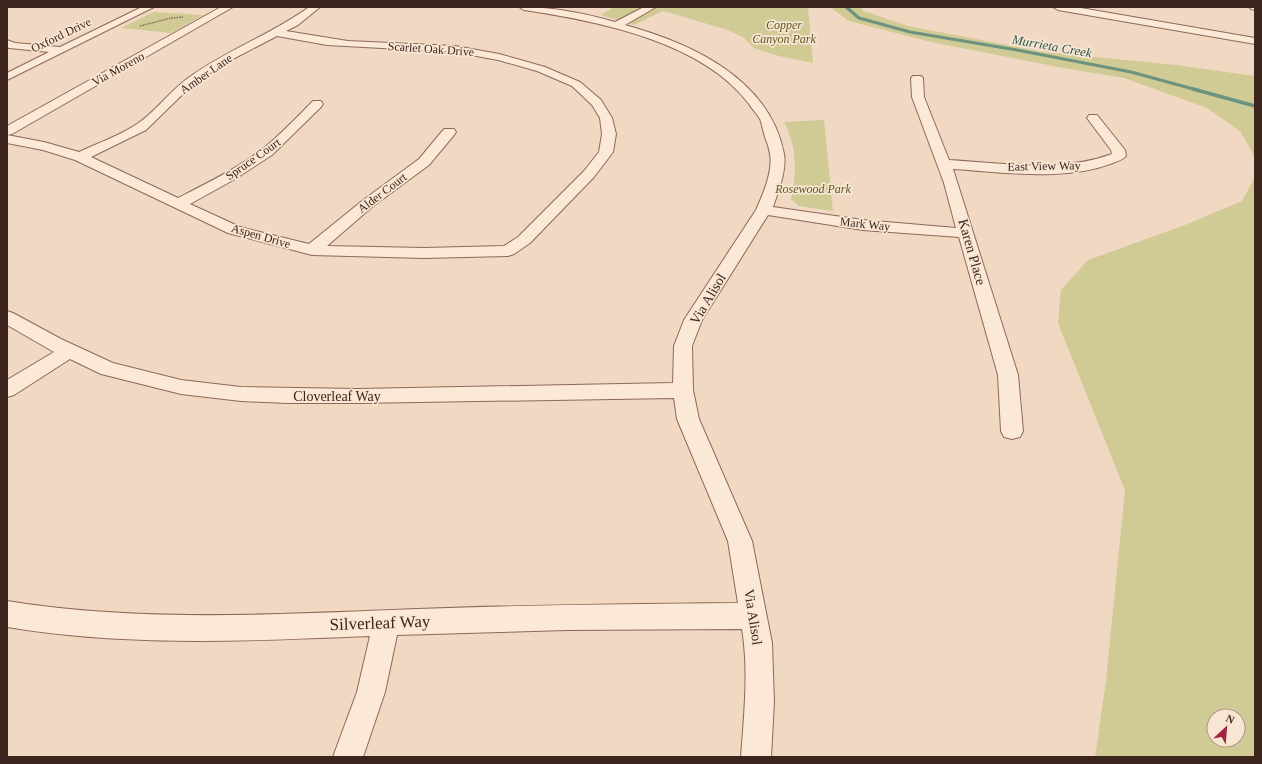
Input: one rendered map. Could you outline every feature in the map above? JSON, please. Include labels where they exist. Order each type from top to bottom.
[{"type":"street","name":"Oxford Drive","points":[[7,76],[149,7]]},
{"type":"street","name":"Via Moreno","points":[[7,131],[228,7]]},
{"type":"street","name":"Amber Lane","points":[[80,157],[141,127],[181,88],[208,69],[277,33],[304,17],[315,7]]},
{"type":"street","name":"Via Alisol","points":[[525,7],[597,15],[617,25],[673,44],[718,68],[749,93],[768,122],[777,155],[772,190],[764,210],[693,320],[683,346],[683,390],[688,419],[740,541],[758,643],[760,702],[756,757]]},
{"type":"street","points":[[617,25],[651,7]]},
{"type":"street","points":[[1058,7],[1255,41]]},
{"type":"street","name":"Scarlet Oak Drive","points":[[277,33],[327,42],[455,49],[499,57],[541,69],[576,84],[596,103],[606,118],[609,134],[606,152],[589,174],[524,240],[508,251]]},
{"type":"street","points":[[7,43],[13,46],[59,50]]},
{"type":"street","name":"Karen Place","points":[[917,78],[918,97],[944,164],[1008,375],[1012,431]]},
{"type":"street","name":"Spruce Court","points":[[180,203],[224,180],[260,157],[290,132],[317,104]]},
{"type":"street","name":"East View Way","points":[[944,164],[1058,168],[1082,166],[1109,161],[1119,156],[1118,150],[1093,118]]},
{"type":"street","name":"Alder Court","points":[[312,250],[367,204],[424,162],[449,132]]},
{"type":"street","name":"Aspen Drive","points":[[7,139],[37,143],[60,149],[180,203],[234,230],[312,250],[424,254],[508,251]]},
{"type":"street","name":"Mark Way","points":[[764,210],[862,225],[966,233]]},
{"type":"street","name":"Cloverleaf Way","points":[[7,317],[69,351],[108,369],[181,387],[241,394],[326,396],[683,390]]},
{"type":"street","points":[[7,390],[69,351]]},
{"type":"street","name":"Silverleaf Way","points":[[8,615],[57,623],[110,627],[232,627],[386,624],[506,619],[753,616]]},
{"type":"street","points":[[348,757],[362,723],[381,658],[386,624]]},
{"type":"path","points":[[115,23],[142,26],[174,17],[207,19]]},
{"type":"green space","name":"Copper Canyon Park","points":[[614,7],[808,7],[813,63],[779,56],[754,48],[743,37],[725,29],[663,11],[634,25],[601,15]]},
{"type":"green space","points":[[830,7],[860,7],[864,11],[908,26],[1044,52],[1176,65],[1255,76],[1255,157],[1240,131],[1207,108],[1124,78],[1069,69],[931,42],[849,21]]},
{"type":"green space","points":[[154,12],[203,15],[171,33],[121,28]]},
{"type":"green space","name":"Rosewood Park","points":[[824,120],[833,211],[799,206],[791,199],[795,159],[794,150],[784,122]]},
{"type":"green space","points":[[1255,177],[1255,757],[1095,757],[1106,681],[1125,490],[1058,323],[1061,290],[1088,260],[1185,225],[1242,201]]},
{"type":"waterway","name":"Murrieta Creek","points":[[846,7],[859,18],[910,32],[1017,50],[1131,72],[1197,90]]},
{"type":"waterway","name":"Murrieta Creek","points":[[1193,89],[1255,106]]}]
